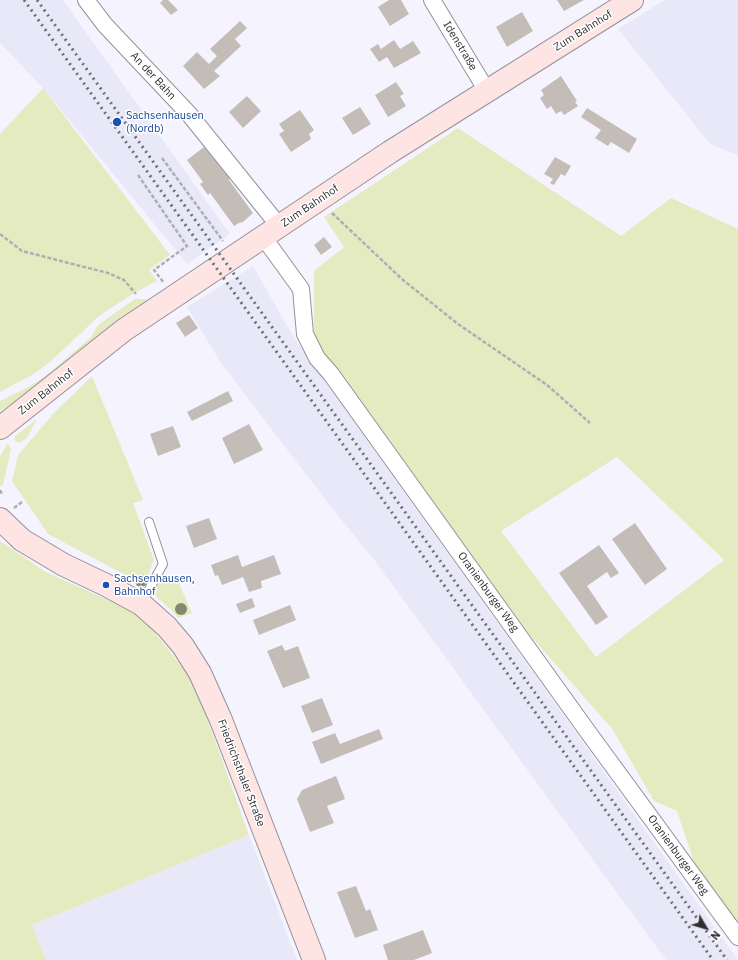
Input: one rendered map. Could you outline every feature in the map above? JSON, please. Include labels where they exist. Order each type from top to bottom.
[{"type":"street","name":"An der Bahn","points":[[86,0],[105,25],[189,114],[272,232]]},
{"type":"street","name":"Idenstraße","points":[[432,0],[487,91]]},
{"type":"street","name":"Zum Bahnhof","points":[[0,428],[124,330],[390,152],[632,0]]},
{"type":"street","name":"Oranienburger Weg","points":[[272,232],[301,289],[305,334],[318,358],[738,937]]},
{"type":"street","name":"Friedrichsthaler Straße","points":[[7,514],[22,540],[64,565],[141,604],[167,627],[183,646],[200,673],[224,727],[314,960]]},
{"type":"lane","points":[[141,604],[163,564],[149,522]]},
{"type":"path","points":[[162,158],[225,243]]},
{"type":"path","points":[[138,175],[187,246],[154,270],[165,284]]},
{"type":"path","points":[[330,212],[409,285],[458,324],[547,385],[590,423]]},
{"type":"path","points":[[0,234],[22,251],[108,273],[124,280],[136,294]]},
{"type":"path","points":[[0,490],[2,494]]},
{"type":"path","points":[[7,514],[22,502]]},
{"type":"shaded area","points":[[0,0],[63,0],[230,234],[187,264],[43,88],[0,43]]},
{"type":"shaded area","points":[[665,0],[738,0],[738,155],[710,144],[618,29]]},
{"type":"shaded area","points":[[253,266],[293,336],[738,960],[666,960],[375,561],[331,507],[221,363],[187,307]]},
{"type":"shaded area","points":[[249,835],[297,960],[46,960],[32,925]]},
{"type":"green space","points":[[43,88],[170,255],[149,270],[157,281],[134,293],[99,316],[50,362],[34,374],[0,392],[0,134]]},
{"type":"green space","points":[[458,128],[621,236],[671,198],[738,229],[738,922],[696,868],[677,811],[654,801],[613,730],[521,625],[314,348],[314,271],[344,247],[324,217]],"holes":[[[617,457],[724,560],[596,657],[501,531]]]},
{"type":"green space","points":[[135,299],[146,299],[149,305],[42,385],[0,411],[0,401],[44,377],[91,337],[98,325]]},
{"type":"green space","points":[[92,376],[143,500],[133,503],[154,560],[144,585],[48,534],[12,481],[18,455],[53,414]]},
{"type":"green space","points":[[37,419],[27,438],[19,443],[15,441],[14,437]]},
{"type":"green space","points":[[8,443],[11,449],[3,485],[0,487],[0,456]]},
{"type":"green space","points":[[0,541],[46,572],[141,615],[194,682],[249,835],[32,925],[46,960],[0,960]]},
{"type":"green space","points":[[176,577],[192,613],[178,618],[152,593],[159,583]]},
{"type":"building","points":[[163,0],[168,0],[178,10],[171,15],[160,3]]},
{"type":"building","points":[[389,0],[401,0],[409,14],[390,26],[378,7]]},
{"type":"building","points":[[557,0],[584,0],[564,11]]},
{"type":"building","points":[[522,12],[533,31],[507,47],[496,27]]},
{"type":"building","points":[[240,21],[247,28],[235,39],[241,46],[214,71],[220,76],[204,89],[183,66],[197,52],[209,64],[217,56],[210,49]]},
{"type":"building","points":[[394,40],[400,49],[413,41],[421,53],[394,68],[387,57],[379,62],[370,49],[378,44],[381,49]]},
{"type":"building","points":[[561,76],[577,101],[575,102],[578,106],[564,115],[561,111],[556,114],[551,106],[547,109],[540,98],[544,95],[541,90]]},
{"type":"building","points":[[396,82],[404,94],[400,96],[406,106],[388,117],[375,95]]},
{"type":"building","points":[[247,96],[261,111],[243,128],[229,112]]},
{"type":"building","points":[[360,107],[371,124],[353,135],[342,118]]},
{"type":"building","points":[[587,108],[637,139],[629,153],[611,142],[608,146],[595,138],[601,130],[581,117]]},
{"type":"building","points":[[300,110],[314,130],[309,134],[311,139],[291,152],[279,134],[284,131],[279,124]]},
{"type":"building","points":[[204,147],[230,177],[229,180],[253,213],[243,222],[234,226],[210,193],[208,195],[200,184],[203,182],[187,160]]},
{"type":"building","points":[[555,157],[571,166],[565,176],[561,174],[554,185],[550,183],[553,179],[544,174]]},
{"type":"building","points":[[324,237],[332,247],[321,255],[314,245]]},
{"type":"building","points":[[189,315],[198,328],[185,337],[176,323]]},
{"type":"building","points":[[228,391],[233,401],[192,421],[187,412]]},
{"type":"building","points":[[249,424],[263,450],[234,464],[222,438]]},
{"type":"building","points":[[173,426],[181,447],[158,456],[150,434]]},
{"type":"building","points":[[209,518],[217,539],[194,548],[186,526]]},
{"type":"building","points":[[635,523],[667,569],[645,585],[612,539]]},
{"type":"building","points":[[599,545],[619,573],[611,578],[607,572],[587,586],[608,617],[596,625],[559,573]]},
{"type":"building","points":[[238,555],[242,567],[274,555],[281,574],[261,581],[262,588],[249,592],[243,577],[222,585],[218,575],[215,576],[211,565]]},
{"type":"building","points":[[252,598],[255,607],[240,613],[236,604]]},
{"type":"building","points":[[290,605],[296,620],[259,635],[253,620]]},
{"type":"building","points":[[282,645],[285,651],[298,646],[310,678],[283,688],[267,651]]},
{"type":"building","points":[[322,698],[333,725],[312,733],[301,706]]},
{"type":"building","points":[[379,729],[383,739],[321,764],[312,742],[335,733],[340,744]]},
{"type":"building","points":[[336,776],[345,799],[327,806],[334,823],[310,832],[297,799],[302,790]]},
{"type":"building","points":[[356,886],[366,911],[370,909],[378,930],[355,938],[337,892]]},
{"type":"building","points":[[423,930],[432,953],[414,960],[388,960],[383,945]]},
{"type":"railway","points":[[24,0],[713,960]]},
{"type":"railway","points":[[37,0],[727,960]]},
{"type":"place","name":"Sachsenhausen (Nordb)","points":[[117,122]]},
{"type":"place","name":"Sachsenhausen, Bahnhof","points":[[106,585]]}]
